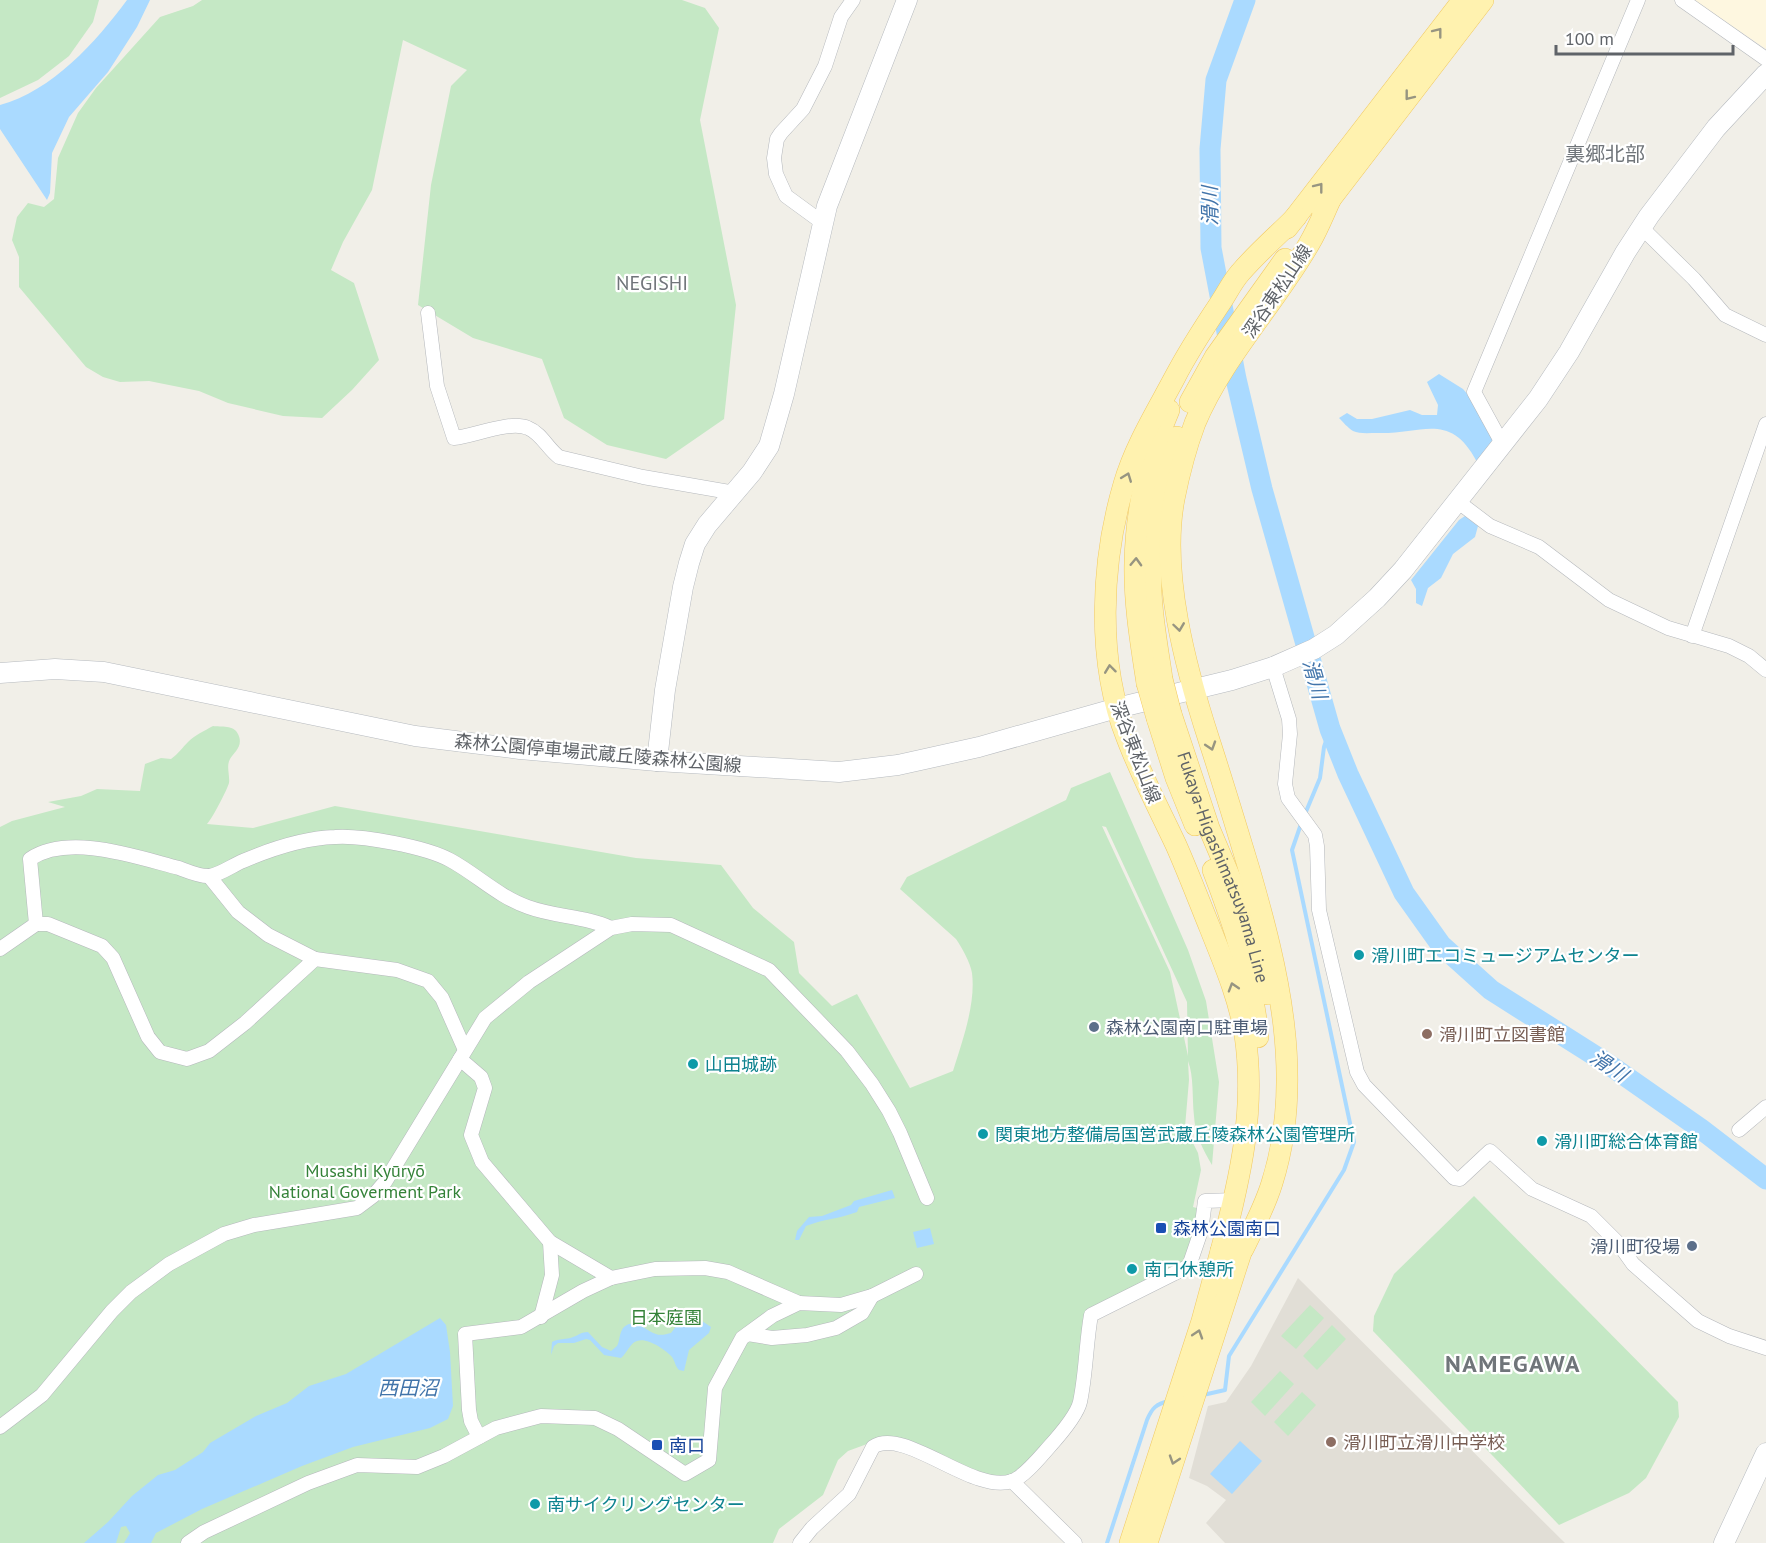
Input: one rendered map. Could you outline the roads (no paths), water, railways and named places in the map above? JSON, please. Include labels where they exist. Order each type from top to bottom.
[{"type":"main road","name":"深谷東松山線","points":[[1164,716],[1137,614],[1135,564],[1139,517],[1147,475],[1168,414],[1184,378],[1213,331],[1296,217],[1463,0]]},
{"type":"main road","name":"深谷東松山線","points":[[1154,681],[1152,543],[1158,498],[1165,469],[1187,407],[1215,357],[1256,298],[1483,0]]},
{"type":"main road","name":"深谷東松山線","points":[[1243,1249],[1273,1182],[1280,1149],[1285,1113],[1286,1040],[1279,984],[1270,943],[1233,815],[1192,691],[1181,639],[1174,593],[1171,547],[1173,501],[1195,424],[1204,406],[1223,372],[1310,242],[1331,198]]},
{"type":"main road","name":"深谷東松山線","points":[[1221,1251],[1234,1200],[1250,1102],[1248,1062],[1241,1014],[1227,968],[1176,845],[1125,735],[1117,708],[1108,659],[1106,586],[1109,549],[1124,482],[1145,434],[1188,352],[1239,274],[1296,217]]},
{"type":"main road","name":"Fukaya-Higashimatsuyama Line","points":[[1130,1543],[1243,1249],[1266,1163],[1276,1089],[1273,1029],[1265,987],[1245,913],[1164,716]]},
{"type":"main road","name":"Fukaya-Higashimatsuyama Line","points":[[1147,1543],[1186,1397],[1202,1321],[1221,1251],[1235,1221],[1255,1144],[1261,1080],[1254,1007],[1233,929],[1215,876],[1176,778],[1164,716]]},
{"type":"street","points":[[823,222],[804,211],[786,196],[776,174],[774,158],[777,139],[803,109],[825,66],[841,17],[853,0]]},
{"type":"street","points":[[1503,445],[1474,392],[1638,0]]},
{"type":"street","points":[[1682,0],[1766,59]]},
{"type":"street","points":[[657,761],[665,690],[683,587],[695,544],[707,525],[753,472],[769,446],[778,421],[823,222],[905,1]]},
{"type":"street","name":"森林公園停車場武蔵丘陵森林公園線","points":[[0,673],[55,669],[104,672],[415,736],[520,749],[657,761],[839,772],[898,765],[968,749],[1117,708],[1192,691],[1279,665],[1314,649],[1336,635],[1402,570],[1538,399],[1569,352],[1641,228],[1716,128],[1766,74]]},
{"type":"street","points":[[1641,228],[1694,279],[1725,315],[1766,335]]},
{"type":"street","points":[[428,312],[437,386],[454,438],[513,426],[528,428],[559,457],[643,477],[735,493]]},
{"type":"street","points":[[1692,636],[1766,424]]},
{"type":"street","points":[[1457,501],[1490,526],[1539,547],[1609,600],[1668,628],[1729,646],[1749,656],[1766,670]]},
{"type":"street","points":[[1279,665],[1290,734],[1285,784],[1288,798],[1315,835],[1319,909],[1357,1072],[1364,1085],[1454,1178],[1460,1179],[1490,1151],[1532,1189],[1591,1216],[1618,1243],[1633,1264],[1698,1321],[1729,1336],[1766,1348]]},
{"type":"street","points":[[209,876],[245,860],[301,842],[336,836],[376,840],[420,849],[448,859],[527,907],[611,928]]},
{"type":"street","points":[[36,924],[30,859],[48,849],[89,848],[209,876],[238,912],[268,935],[315,958],[397,970],[429,981],[442,998],[462,1055],[482,1077],[485,1088],[471,1135],[482,1162],[550,1242],[611,1278]]},
{"type":"street","points":[[0,949],[36,924],[48,924],[102,946],[113,958],[148,1037],[160,1052],[187,1059],[209,1051],[245,1023],[315,958]]},
{"type":"street","points":[[0,1427],[42,1395],[112,1311],[131,1292],[169,1264],[224,1233],[254,1225],[357,1208],[373,1196],[385,1182],[485,1018],[529,982],[611,928],[632,924],[671,925],[769,970],[847,1051],[872,1084],[900,1133],[927,1198]]},
{"type":"street","points":[[1739,1130],[1763,1117]]},
{"type":"street","points":[[800,1543],[812,1527],[849,1494],[873,1447],[880,1443],[890,1443],[928,1455],[962,1473],[995,1483],[1012,1481],[1038,1459],[1080,1404],[1090,1315],[1189,1266],[1201,1232],[1205,1201],[1234,1200]]},
{"type":"street","points":[[541,1317],[552,1275],[550,1242]]},
{"type":"street","points":[[479,1437],[471,1421],[469,1410],[465,1334],[521,1327],[583,1291],[611,1278],[655,1269],[705,1268],[728,1272],[799,1303],[842,1305],[872,1296],[916,1274]]},
{"type":"street","points":[[748,1334],[772,1338],[807,1335],[836,1328],[862,1313],[872,1296]]},
{"type":"street","points":[[188,1543],[204,1532],[308,1483],[357,1465],[417,1467],[444,1456],[496,1428],[541,1416],[596,1418],[618,1429],[685,1474],[709,1460],[715,1388],[742,1338],[772,1316],[799,1303]]},
{"type":"street","points":[[1724,1543],[1766,1453]]},
{"type":"street","points":[[1012,1481],[1075,1543]]},
{"type":"water","points":[[127,0],[150,0],[137,27],[108,72],[69,117],[52,153],[50,193],[47,200],[0,129],[0,105],[37,89],[55,77],[87,48]]},
{"type":"water","points":[[1439,374],[1463,389],[1470,397],[1495,442],[1477,462],[1467,446],[1445,430],[1421,429],[1392,433],[1361,433],[1351,430],[1339,418],[1347,413],[1357,419],[1372,419],[1410,410],[1422,415],[1437,415],[1438,405],[1427,382]]},
{"type":"water","points":[[1465,516],[1478,526],[1475,537],[1453,554],[1441,578],[1428,588],[1422,606],[1416,603],[1416,589],[1411,580],[1459,520]]},
{"type":"water","points":[[892,1190],[895,1198],[859,1207],[857,1212],[806,1226],[799,1240],[795,1240],[797,1231],[809,1217],[822,1216],[851,1205],[854,1201]]},
{"type":"water","points":[[930,1228],[934,1244],[917,1248],[913,1232]]},
{"type":"water","points":[[693,1317],[711,1327],[709,1333],[689,1350],[684,1371],[679,1370],[672,1357],[665,1351],[651,1342],[641,1340],[632,1344],[621,1358],[604,1355],[590,1340],[586,1339],[574,1343],[558,1343],[554,1346],[551,1355],[552,1342],[584,1332],[588,1332],[602,1347],[611,1351],[617,1346],[622,1329],[628,1324],[636,1324],[656,1334],[664,1335],[671,1333],[680,1321]]},
{"type":"water","name":"西田沼","points":[[440,1318],[446,1325],[450,1352],[453,1406],[448,1419],[430,1428],[353,1447],[302,1466],[202,1509],[156,1533],[151,1543],[124,1543],[130,1533],[126,1526],[121,1527],[116,1543],[84,1543],[132,1496],[158,1475],[175,1470],[203,1452],[210,1443],[256,1416],[287,1403],[309,1386],[346,1374]]},
{"type":"water","points":[[1240,1441],[1262,1461],[1232,1494],[1210,1474]]},
{"type":"waterway","name":"滑川","points":[[1245,0],[1216,80],[1210,149],[1211,248],[1236,379],[1262,489],[1330,729],[1348,774],[1404,893],[1441,945],[1491,990],[1608,1064],[1701,1129],[1766,1179]]},
{"type":"waterway","points":[[1305,814],[1320,778],[1324,747],[1330,729]]},
{"type":"waterway","points":[[1203,1395],[1225,1390],[1229,1356],[1344,1170],[1354,1142],[1292,850],[1301,824]]},
{"type":"waterway","points":[[1107,1543],[1147,1420],[1155,1407],[1169,1401]]},
{"type":"place","name":"滑川町エコミュージアムセンター","points":[[1359,955]]},
{"type":"place","name":"森林公園南口駐車場","points":[[1094,1027]]},
{"type":"place","name":"滑川町立図書館","points":[[1427,1034]]},
{"type":"place","name":"山田城跡","points":[[693,1064]]},
{"type":"place","name":"関東地方整備局国営武蔵丘陵森林公園管理所","points":[[983,1134]]},
{"type":"place","name":"滑川町総合体育館","points":[[1542,1141]]},
{"type":"place","name":"森林公園南口","points":[[1161,1228]]},
{"type":"place","name":"滑川町役場","points":[[1692,1246]]},
{"type":"place","name":"南口休憩所","points":[[1132,1269]]},
{"type":"place","name":"滑川町立滑川中学校","points":[[1331,1442]]},
{"type":"place","name":"南口","points":[[657,1445]]},
{"type":"place","name":"南サイクリングセンター","points":[[535,1504]]},
{"type":"district","name":"裏郷北部","points":[[1605,154]]},
{"type":"district","name":"NEGISHI","points":[[652,283]]},
{"type":"district","name":"NAMEGAWA","points":[[1513,1363]]},
{"type":"park label","name":"Musashi Kyūryō National Goverment Park","points":[[365,1180]]},
{"type":"park label","name":"日本庭園","points":[[666,1317]]}]
